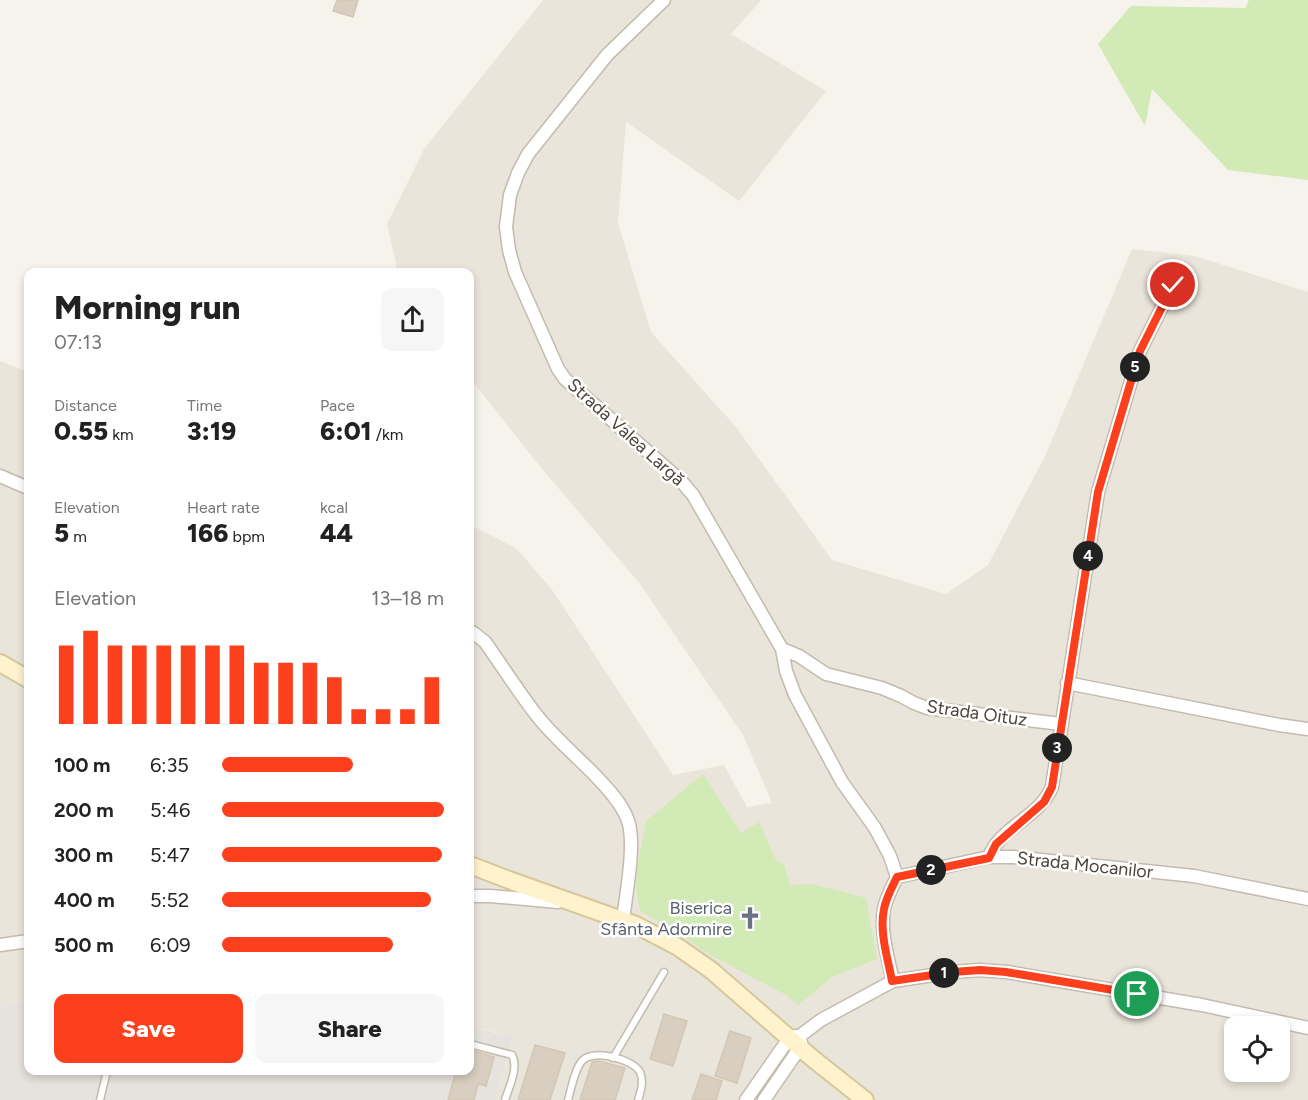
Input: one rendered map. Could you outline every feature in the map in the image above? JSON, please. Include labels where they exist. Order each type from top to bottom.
[{"type":"main road","points":[[0,663],[24,677]]},
{"type":"main road","points":[[474,866],[623,920],[693,956],[865,1100]]},
{"type":"street","name":"Strada Valea Largă","points":[[664,0],[607,55],[528,153],[518,173],[507,210],[506,227],[509,250],[516,272],[558,369],[565,379],[687,487],[693,495],[782,649],[786,670],[799,703],[842,782],[875,828],[890,856],[897,877]]},
{"type":"street","points":[[989,858],[996,844],[1044,802],[1052,787],[1098,492],[1140,351],[1173,285]]},
{"type":"street","points":[[0,477],[24,486]]},
{"type":"street","points":[[474,634],[485,642],[538,717],[591,770],[625,813],[631,837],[623,920]]},
{"type":"street","name":"Strada Oituz","points":[[782,649],[799,656],[826,674],[882,688],[927,708],[1061,724]]},
{"type":"street","points":[[1067,683],[1308,729]]},
{"type":"street","name":"Strada Mocanilor","points":[[897,877],[989,858],[1014,857],[1194,876],[1308,898]]},
{"type":"street","points":[[892,981],[883,922],[884,909],[897,877]]},
{"type":"street","points":[[474,896],[558,902],[564,900]]},
{"type":"street","points":[[0,945],[24,942]]},
{"type":"street","points":[[746,1100],[797,1041],[821,1020],[892,981],[953,972],[980,970],[1006,972],[1202,1005],[1308,1028]]},
{"type":"street","points":[[767,1099],[797,1041]]},
{"type":"lane","points":[[613,1058],[664,972]]},
{"type":"lane","points":[[474,1045],[512,1055],[515,1067],[505,1100]]},
{"type":"lane","points":[[568,1100],[579,1066],[584,1059],[597,1055],[626,1061],[635,1066],[640,1072],[642,1087],[638,1100]]},
{"type":"lane","points":[[100,1100],[106,1075]]},
{"type":"shaded area","points":[[543,0],[761,0],[731,34],[826,91],[739,201],[626,122],[618,223],[651,332],[736,427],[832,560],[946,594],[988,565],[1045,456],[1132,249],[1195,256],[1308,292],[1308,1100],[495,1100],[513,1037],[474,1027],[474,527],[517,549],[553,591],[673,775],[724,765],[747,807],[772,803],[743,735],[640,584],[538,464],[474,383],[474,268],[397,268],[387,224],[424,149]]},
{"type":"shaded area","points":[[0,361],[24,370],[24,1004],[0,1007]]},
{"type":"shaded area","points":[[24,1004],[24,1075],[474,1075],[474,1027],[513,1036],[495,1100],[0,1100],[0,1007]]},
{"type":"green space","points":[[1249,0],[1308,0],[1308,180],[1228,170],[1152,89],[1145,126],[1098,44],[1131,6],[1245,8]]},
{"type":"green space","points":[[703,774],[741,833],[759,822],[777,862],[784,864],[790,885],[812,884],[866,898],[877,959],[832,977],[798,1005],[786,995],[712,956],[676,931],[641,912],[636,878],[646,821]]},
{"type":"building","points":[[337,0],[358,0],[353,17],[333,11]]},
{"type":"building","points":[[664,1014],[687,1021],[673,1066],[650,1059]]},
{"type":"building","points":[[730,1031],[751,1038],[737,1083],[715,1076]]},
{"type":"building","points":[[535,1045],[565,1053],[550,1100],[518,1100]]},
{"type":"building","points":[[474,1051],[494,1057],[486,1086],[478,1084],[474,1100],[448,1100],[455,1075],[474,1075]]},
{"type":"building","points":[[599,1061],[625,1068],[615,1100],[580,1100],[592,1062]]},
{"type":"building","points":[[701,1074],[722,1081],[716,1100],[692,1100]]},
{"type":"place","name":"Biserica Sfânta Adormire","points":[[750,918]]},
{"type":"route","points":[[1137,994],[1006,972],[980,970],[892,981],[883,922],[884,909],[897,877],[989,858],[996,844],[1049,795],[1098,492],[1140,351],[1173,285]]}]
